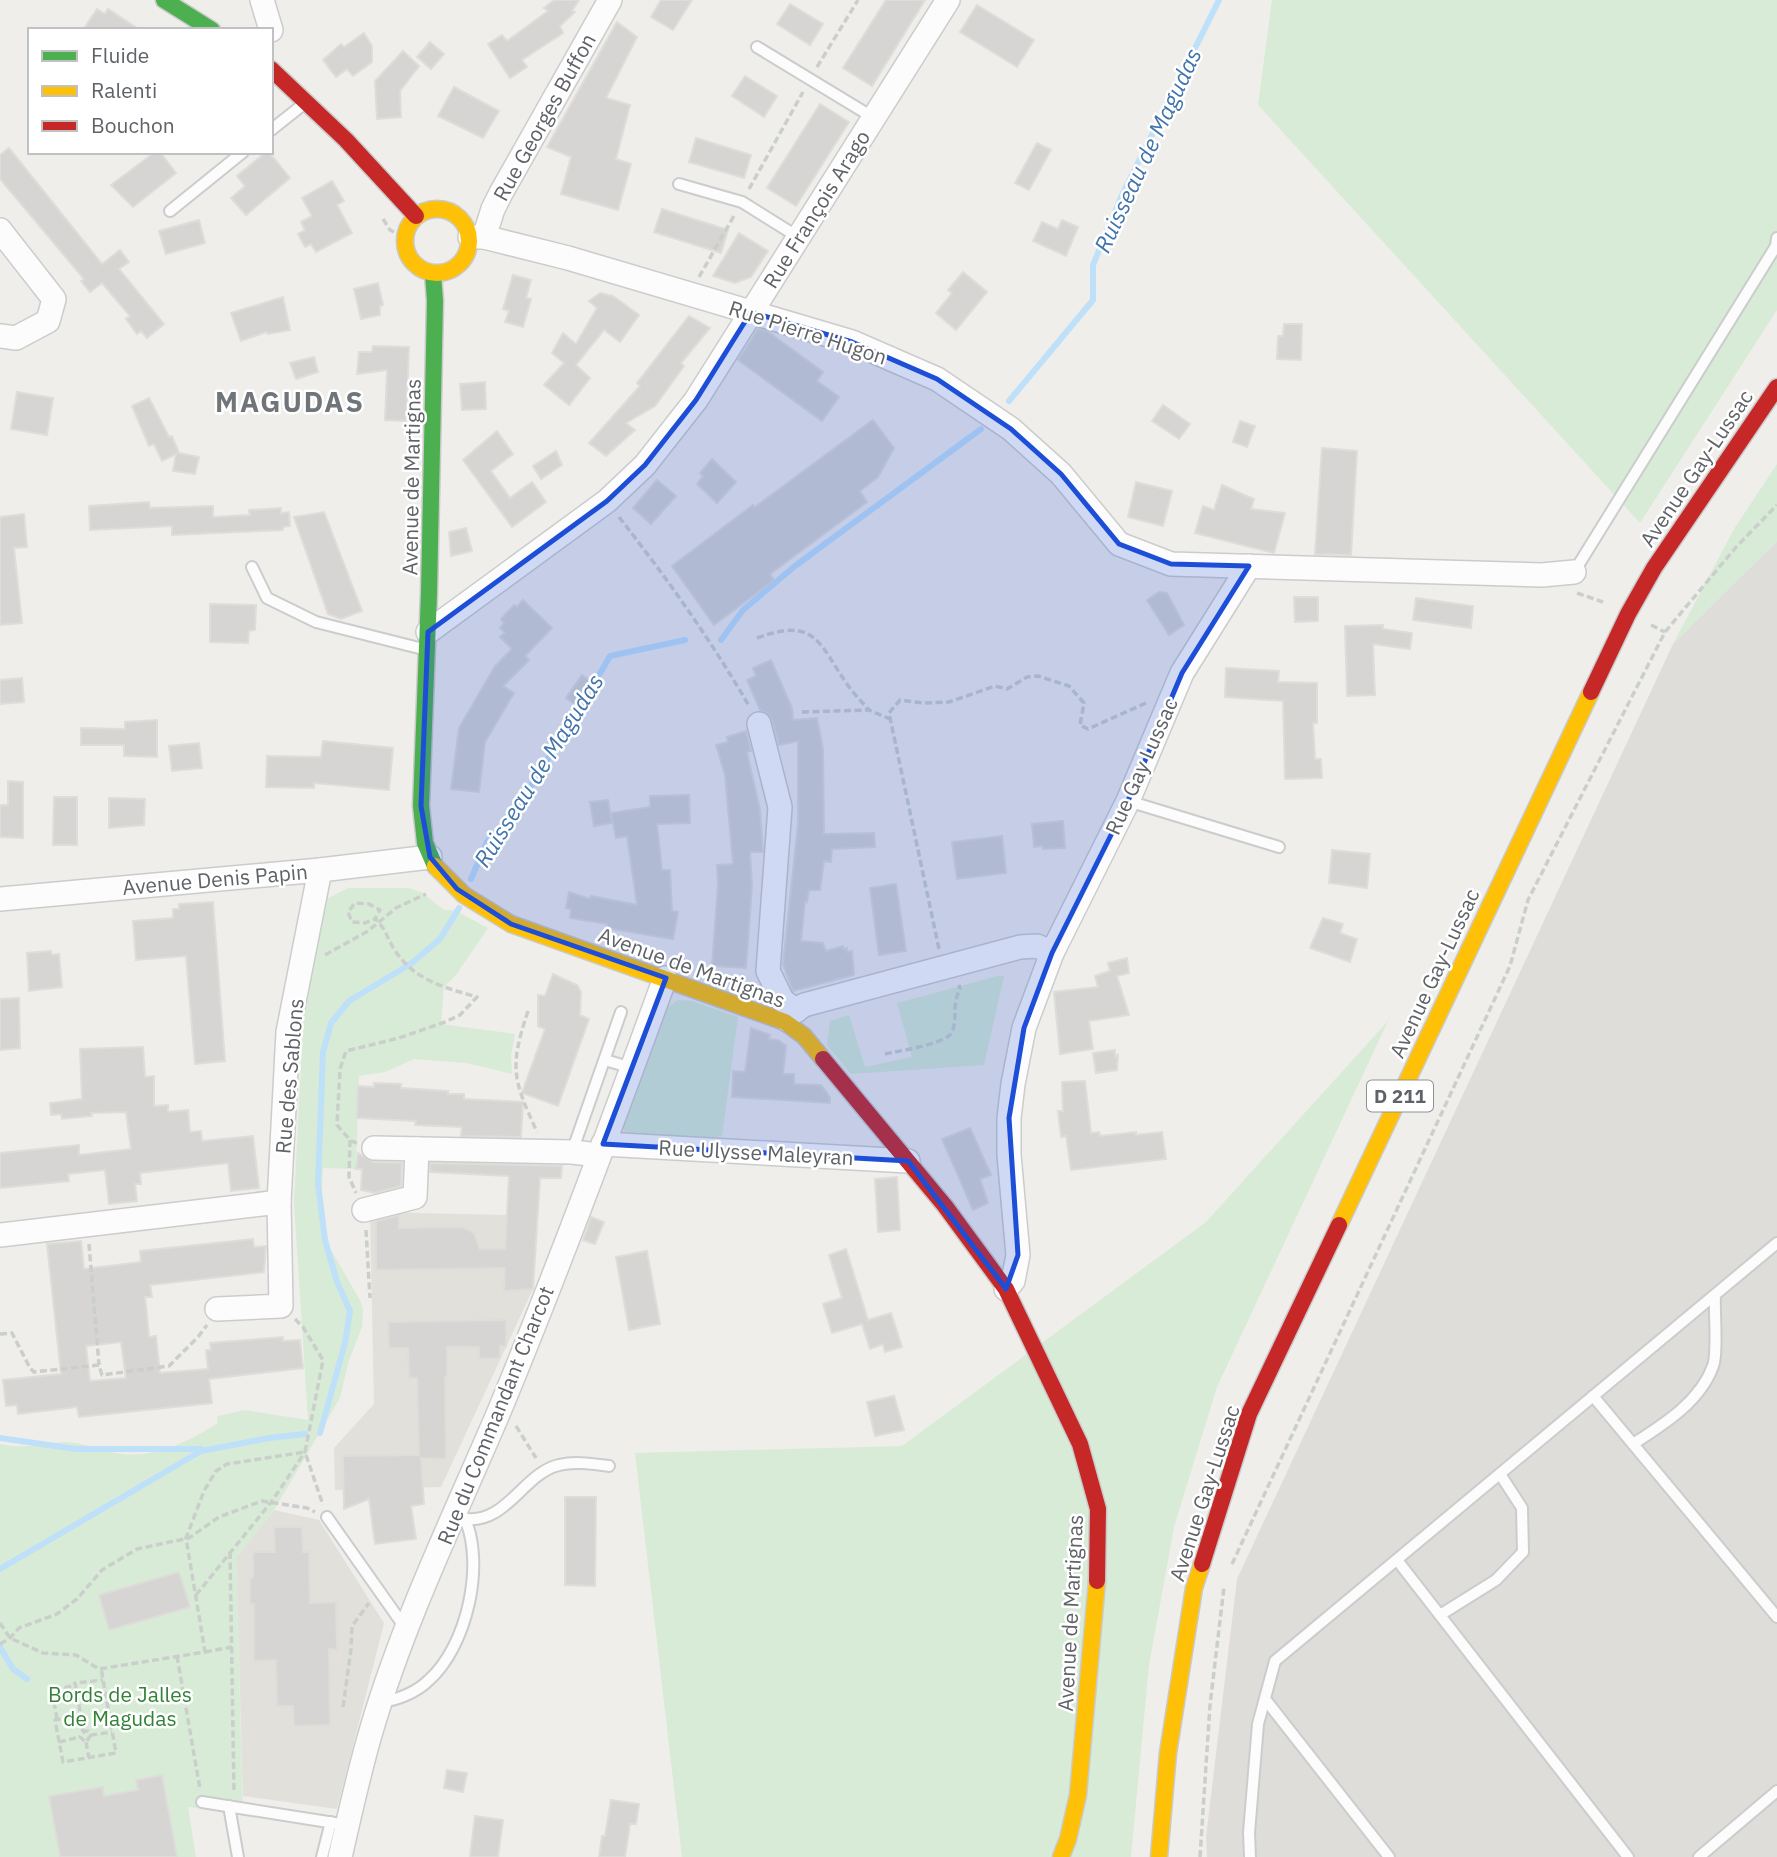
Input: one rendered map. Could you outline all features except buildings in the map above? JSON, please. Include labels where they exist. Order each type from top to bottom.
[{"type":"street","points":[[164,0],[209,28]]},
{"type":"street","points":[[262,0],[270,28]]},
{"type":"street","name":"Rue Georges Buffon","points":[[477,237],[610,0]]},
{"type":"street","name":"Rue François Arago","points":[[428,641],[607,501],[645,465],[696,400],[948,0]]},
{"type":"street","points":[[273,71],[308,101],[384,178],[416,216]]},
{"type":"street","points":[[444,209],[462,219],[477,237],[460,265],[443,274],[433,274],[414,264],[405,245],[405,234],[416,216],[425,211],[444,209]]},
{"type":"street","points":[[0,230],[54,299],[48,321],[16,338],[0,336]]},
{"type":"street","name":"Rue Pierre Hugon","points":[[477,237],[568,258],[852,342],[937,379],[1011,429],[1061,474],[1119,544],[1171,564],[1249,566]]},
{"type":"street","name":"Avenue de Martignas","points":[[433,274],[435,301],[428,641],[421,806],[422,831],[430,857],[451,883],[475,904],[511,924],[665,978],[791,1016],[804,1036],[945,1206],[1006,1289],[1080,1444],[1098,1509],[1098,1565],[1078,1795],[1061,1857]]},
{"type":"street","name":"Avenue Gay-Lussac","points":[[1159,1857],[1168,1753],[1194,1588],[1249,1414],[1628,614],[1654,568],[1777,387]]},
{"type":"street","points":[[1249,566],[1542,575],[1574,572]]},
{"type":"street","name":"Rue Gay Lussac","points":[[1006,1289],[1013,1281],[1018,1255],[1009,1154],[1009,1118],[1024,1028],[1052,953],[1128,801],[1182,673],[1249,566]]},
{"type":"street","points":[[759,724],[780,807],[768,971],[791,1016],[804,1005],[1020,947],[1037,946],[1052,953]]},
{"type":"street","name":"Avenue Denis Papin","points":[[0,899],[320,870],[430,857]]},
{"type":"street","name":"Rue des Sablons","points":[[281,1306],[279,1202],[288,1032],[320,870]]},
{"type":"street","name":"Rue du Commandant Charcot","points":[[340,1857],[339,1824],[407,1630],[459,1517],[665,978]]},
{"type":"street","name":"Rue Ulysse Maleyran","points":[[374,1148],[545,1152],[601,1150],[908,1161]]},
{"type":"street","points":[[364,1210],[415,1197],[418,1149]]},
{"type":"street","points":[[0,1235],[279,1202]]},
{"type":"street","points":[[217,1309],[281,1306]]},
{"type":"lane","points":[[757,47],[874,118]]},
{"type":"lane","points":[[273,128],[308,101]]},
{"type":"lane","points":[[170,211],[241,154]]},
{"type":"lane","points":[[679,184],[742,202],[798,237]]},
{"type":"lane","points":[[1574,572],[1776,246],[1777,238]]},
{"type":"lane","points":[[252,567],[267,598],[316,622],[428,641]]},
{"type":"lane","points":[[1128,801],[1279,847]]},
{"type":"lane","points":[[572,1152],[621,1012]]},
{"type":"lane","points":[[604,1060],[632,1068]]},
{"type":"lane","points":[[1250,1857],[1249,1833],[1258,1724],[1275,1661],[1777,1243]]},
{"type":"lane","points":[[1633,1444],[1669,1421],[1696,1395],[1714,1364],[1715,1295]]},
{"type":"lane","points":[[1593,1396],[1777,1617]]},
{"type":"lane","points":[[459,1517],[482,1518],[505,1507],[545,1472],[559,1465],[582,1463],[609,1466]]},
{"type":"lane","points":[[1440,1615],[1496,1580],[1523,1552],[1522,1508],[1500,1474]]},
{"type":"lane","points":[[327,1517],[407,1630]]},
{"type":"lane","points":[[381,1702],[397,1700],[429,1681],[446,1660],[464,1623],[473,1578],[472,1536],[459,1517]]},
{"type":"lane","points":[[1397,1560],[1628,1857]]},
{"type":"lane","points":[[1265,1699],[1389,1857]]},
{"type":"lane","points":[[1699,1857],[1777,1791]]},
{"type":"lane","points":[[202,1802],[339,1824],[323,1857]]},
{"type":"lane","points":[[232,1807],[239,1857]]},
{"type":"path","points":[[689,294],[809,80],[858,0]]},
{"type":"path","points":[[607,501],[662,571],[725,666],[759,724]]},
{"type":"path","points":[[1231,1567],[1510,966],[1528,900],[1665,632],[1737,546],[1777,505]]},
{"type":"path","points":[[757,638],[769,633],[796,631],[815,636],[831,656],[847,684],[869,709],[890,719]]},
{"type":"path","points":[[885,1054],[947,1038],[952,1032],[954,1001],[960,989],[949,967],[889,713],[900,700],[949,702],[995,686],[1007,689],[1027,677],[1038,676],[1069,686],[1084,704],[1080,725],[1088,729],[1148,702],[1173,695]]},
{"type":"path","points":[[802,712],[869,709]]},
{"type":"path","points":[[303,957],[314,958],[350,943],[396,908],[451,883]]},
{"type":"path","points":[[374,1148],[351,1141],[338,1125],[340,1069],[346,1051],[399,1038],[445,1022],[460,1015],[477,997],[429,982],[414,970],[396,952],[377,920],[380,911],[369,904],[355,902],[348,912],[352,922],[377,920]]},
{"type":"path","points":[[528,1011],[517,1044],[516,1081],[519,1094],[545,1152]]},
{"type":"path","points":[[87,1225],[102,1375],[169,1366],[198,1338],[217,1309]]},
{"type":"path","points":[[195,1595],[272,1501],[305,1452],[323,1360],[303,1327],[281,1306]]},
{"type":"path","points":[[0,1334],[12,1333],[34,1372],[99,1365]]},
{"type":"path","points":[[498,1413],[512,1418],[545,1472]]},
{"type":"path","points":[[305,1452],[327,1517]]},
{"type":"path","points":[[205,1652],[186,1538],[204,1491],[216,1471],[227,1464],[305,1452]]},
{"type":"path","points":[[2,1643],[19,1628],[57,1615],[77,1599],[102,1570],[137,1549],[186,1538],[219,1517],[244,1506],[272,1501],[307,1508],[327,1517]]},
{"type":"path","points":[[230,1552],[232,1807]]},
{"type":"path","points":[[1200,1857],[1210,1705],[1225,1580]]},
{"type":"path","points":[[343,1707],[352,1626],[379,1590]]},
{"type":"path","points":[[0,1623],[10,1638],[43,1653],[76,1655],[101,1668],[232,1647]]},
{"type":"path","points":[[177,1656],[202,1802]]},
{"type":"path","points":[[101,1668],[106,1695],[112,1732],[116,1753],[63,1762],[52,1690],[103,1679]]},
{"type":"path","points":[[59,1742],[80,1737],[83,1732],[75,1684]]},
{"type":"path","points":[[78,1699],[106,1695]]},
{"type":"path","points":[[55,1720],[81,1715]]},
{"type":"path","points":[[83,1732],[88,1731],[91,1735]]},
{"type":"path","points":[[86,1742],[91,1735],[112,1732]]},
{"type":"path","points":[[80,1737],[86,1742],[89,1758]]},
{"type":"highlighted area","points":[[751,312],[852,342],[937,379],[1011,429],[1061,474],[1119,544],[1171,564],[1249,566],[1182,673],[1128,801],[1052,953],[1024,1028],[1009,1118],[1018,1255],[1006,1289],[908,1161],[603,1144],[666,978],[511,924],[457,889],[430,857],[421,806],[428,632],[607,501],[645,465],[696,400]]},
{"type":"shaded area","points":[[1777,541],[1777,1857],[1207,1857],[1206,1837],[1237,1579],[1673,644]]},
{"type":"shaded area","points":[[370,1212],[507,1215],[506,1237],[536,1239],[533,1289],[441,1487],[335,1490],[334,1448],[374,1404]]},
{"type":"shaded area","points":[[274,1510],[319,1520],[384,1623],[337,1809],[243,1796],[236,1558]]},
{"type":"green space","points":[[1272,0],[1777,0],[1777,310],[1640,523],[1258,105]]},
{"type":"green space","points":[[1777,464],[1777,541],[1673,644],[1734,529]]},
{"type":"green space","name":"Bords de Jalles de Magudas","points":[[348,888],[409,888],[421,892],[444,910],[454,910],[488,928],[456,975],[444,987],[441,1024],[515,1034],[511,1055],[512,1074],[466,1063],[414,1059],[385,1072],[359,1076],[356,1169],[323,1168],[323,1236],[361,1302],[362,1327],[349,1360],[340,1398],[274,1510],[236,1558],[243,1814],[188,1807],[196,1857],[0,1857],[0,1444],[24,1446],[71,1442],[135,1455],[173,1447],[218,1423],[217,1416],[245,1410],[308,1420],[294,1203],[303,1025],[325,900]]},
{"type":"green space","points":[[1004,976],[984,1065],[851,1074],[827,1045],[830,1021],[849,1015],[865,1067],[912,1057],[897,1003]]},
{"type":"green space","points":[[678,1000],[692,1001],[738,1017],[722,1136],[699,1140],[625,1132],[623,1128],[665,1009]]},
{"type":"green space","points":[[1388,1021],[1217,1387],[1174,1527],[1149,1665],[1131,1857],[682,1857],[635,1453],[902,1446],[1206,1222]]},
{"type":"waterway","name":"Ruisseau de Magudas","points":[[1009,401],[1093,300],[1093,265],[1122,195],[1219,0]]},
{"type":"waterway","name":"Ruisseau de Magudas","points":[[721,640],[743,610],[795,566],[981,429]]},
{"type":"waterway","name":"Ruisseau de Magudas","points":[[591,689],[610,656],[685,640]]},
{"type":"waterway","name":"Ruisseau de Magudas","points":[[471,879],[487,842],[509,821],[584,701]]},
{"type":"waterway","name":"Ruisseau de Magudas","points":[[320,1433],[345,1343],[350,1311],[337,1282],[325,1240],[318,1184],[323,1052],[331,1023],[349,1001],[412,963],[440,939],[459,908]]},
{"type":"waterway","name":"Ruisseau de Magudas","points":[[0,1569],[201,1451],[305,1434]]},
{"type":"waterway","name":"Ruisseau de Magudas","points":[[0,1438],[76,1449],[201,1449]]},
{"type":"waterway","points":[[0,1647],[13,1669],[27,1679]]},
{"type":"traffic: fast","points":[[164,0],[209,28]]},
{"type":"traffic: fast","points":[[433,274],[435,301],[429,593],[421,806],[425,843],[435,866]]},
{"type":"traffic: slow","points":[[431,209],[443,209],[460,218],[467,229],[469,241],[467,253],[460,264],[443,273],[431,273],[419,268],[410,259],[405,247],[405,235],[410,223],[419,214],[431,209]]},
{"type":"traffic: slow","points":[[1339,1225],[1591,692]]},
{"type":"traffic: slow","points":[[435,866],[464,895],[511,924],[785,1022],[804,1036],[823,1059]]},
{"type":"traffic: slow","points":[[1159,1857],[1168,1753],[1194,1588],[1202,1564]]},
{"type":"traffic: slow","points":[[1061,1857],[1078,1795],[1097,1581]]},
{"type":"traffic: jam","points":[[273,71],[346,140],[416,216]]},
{"type":"traffic: jam","points":[[1591,692],[1628,614],[1654,568],[1777,387]]},
{"type":"traffic: jam","points":[[823,1059],[945,1206],[1006,1289],[1080,1444],[1098,1509],[1097,1581]]},
{"type":"traffic: jam","points":[[1202,1564],[1249,1414],[1339,1225]]},
{"type":"district","name":"MAGUDAS","points":[[290,401]]}]
